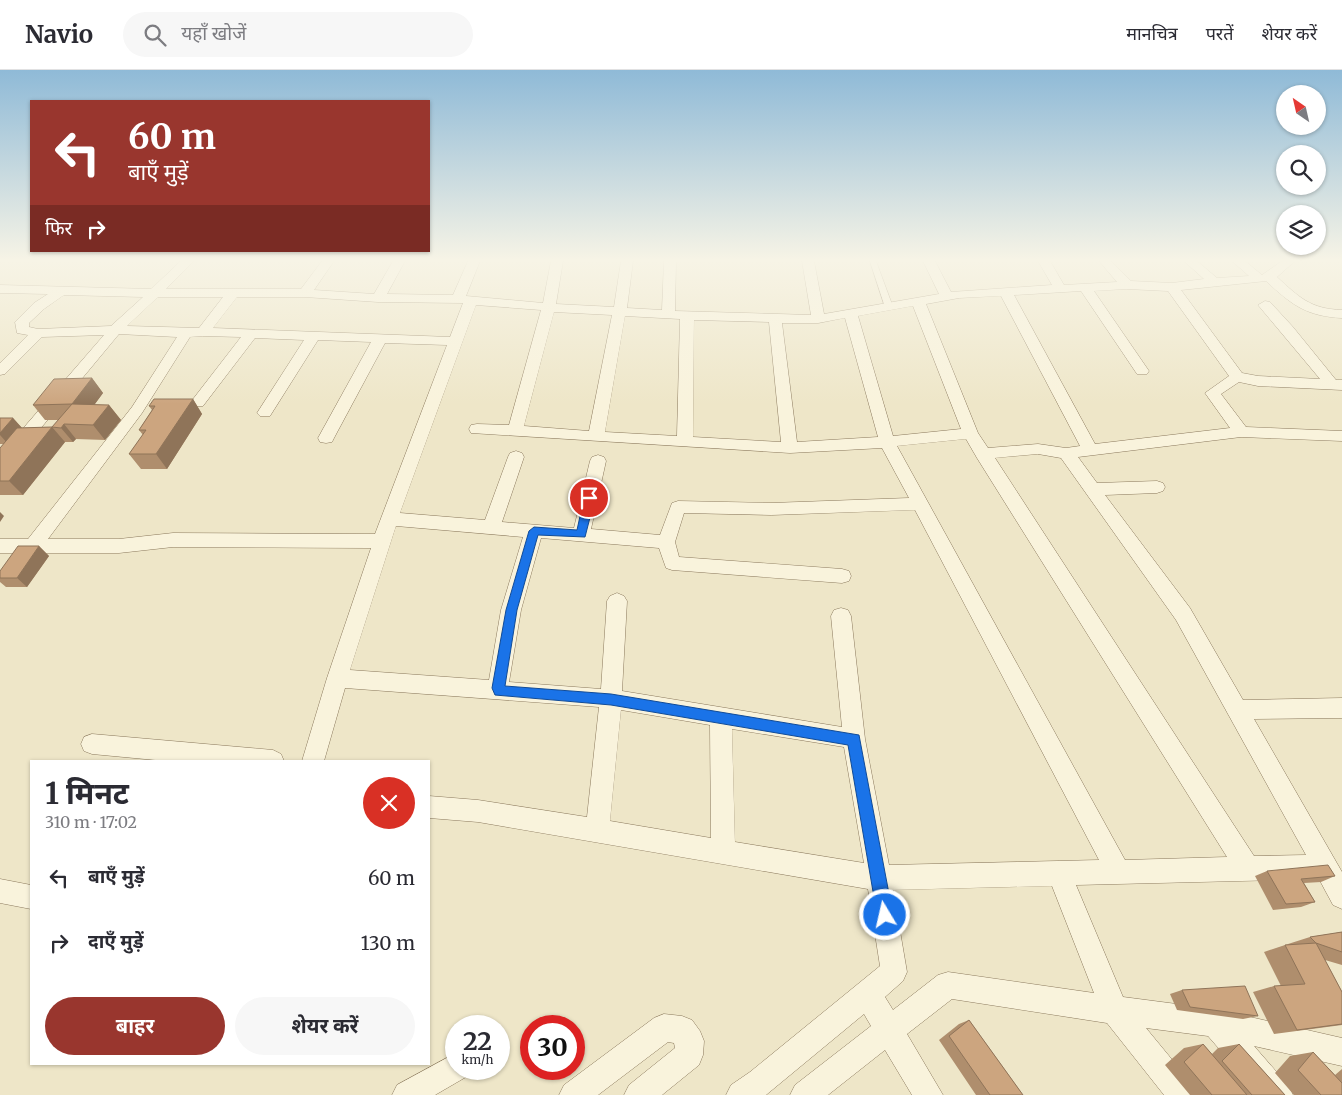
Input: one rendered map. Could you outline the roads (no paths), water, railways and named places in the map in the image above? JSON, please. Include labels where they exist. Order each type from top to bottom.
[{"type":"street","points":[[36,309],[22,322],[22,330],[38,333],[116,330],[203,332],[456,342]]},
{"type":"street","points":[[0,466],[116,330],[139,309]]},
{"type":"street","points":[[203,332],[221,309]]},
{"type":"street","points":[[313,760],[337,678],[382,541],[456,342],[463,309]]},
{"type":"street","points":[[515,431],[549,309]]},
{"type":"street","points":[[568,309],[775,319],[818,319],[879,309]]},
{"type":"street","points":[[668,309],[668,315]]},
{"type":"street","points":[[816,309],[818,319]]},
{"type":"street","points":[[921,309],[970,432],[1248,869]]},
{"type":"street","points":[[1014,309],[1090,450]]},
{"type":"street","points":[[1100,309],[1142,370]]},
{"type":"street","points":[[1188,309],[1237,377],[1258,382],[1336,384]]},
{"type":"street","points":[[1269,309],[1336,384]]},
{"type":"street","points":[[1308,309],[1323,314],[1342,314]]},
{"type":"street","points":[[596,436],[619,311]]},
{"type":"street","points":[[851,314],[887,442],[1118,872]]},
{"type":"street","points":[[686,442],[687,316]]},
{"type":"street","points":[[775,319],[790,448]]},
{"type":"street","points":[[0,371],[38,333]]},
{"type":"street","points":[[32,546],[137,410],[186,333]]},
{"type":"street","points":[[198,403],[250,334]]},
{"type":"street","points":[[265,413],[313,337]]},
{"type":"street","points":[[326,438],[379,340]]},
{"type":"street","points":[[1237,377],[1212,393],[1241,432]]},
{"type":"street","points":[[477,429],[790,448],[887,442],[970,432]]},
{"type":"street","points":[[983,454],[1038,449],[1066,453],[1241,432],[1342,436]]},
{"type":"street","points":[[1066,453],[1183,614],[1342,896]]},
{"type":"street","points":[[491,527],[516,457]]},
{"type":"street","points":[[581,535],[598,461]]},
{"type":"street","points":[[1093,489],[1157,487]]},
{"type":"street","points":[[842,576],[672,563],[666,542],[678,507],[771,509],[920,504]]},
{"type":"street","points":[[390,519],[666,542]]},
{"type":"street","points":[[500,691],[498,688],[511,610],[534,531]]},
{"type":"street","points":[[0,546],[119,546],[173,540],[382,541]]},
{"type":"street","points":[[597,831],[611,699],[617,601]]},
{"type":"street","points":[[741,1095],[760,1082],[894,972],[854,739],[841,616]]},
{"type":"street","points":[[337,678],[611,699],[854,739]]},
{"type":"street","points":[[1236,710],[1342,708]]},
{"type":"street","points":[[721,718],[723,852]]},
{"type":"street","points":[[92,744],[262,760]]},
{"type":"street","points":[[430,807],[478,811],[879,878],[1324,867]]},
{"type":"street","points":[[1059,873],[1114,1010],[1183,1095]]},
{"type":"street","points":[[0,891],[30,897]]},
{"type":"street","points":[[805,1095],[948,985],[1114,1010],[1215,1022],[1342,1052]]},
{"type":"street","points":[[867,993],[928,1095]]},
{"type":"street","points":[[1215,1022],[1278,1095]]},
{"type":"street","points":[[574,1095],[664,1028],[682,1030],[690,1041],[689,1055],[639,1095]]},
{"type":"street","points":[[407,1095],[445,1073]]}]
